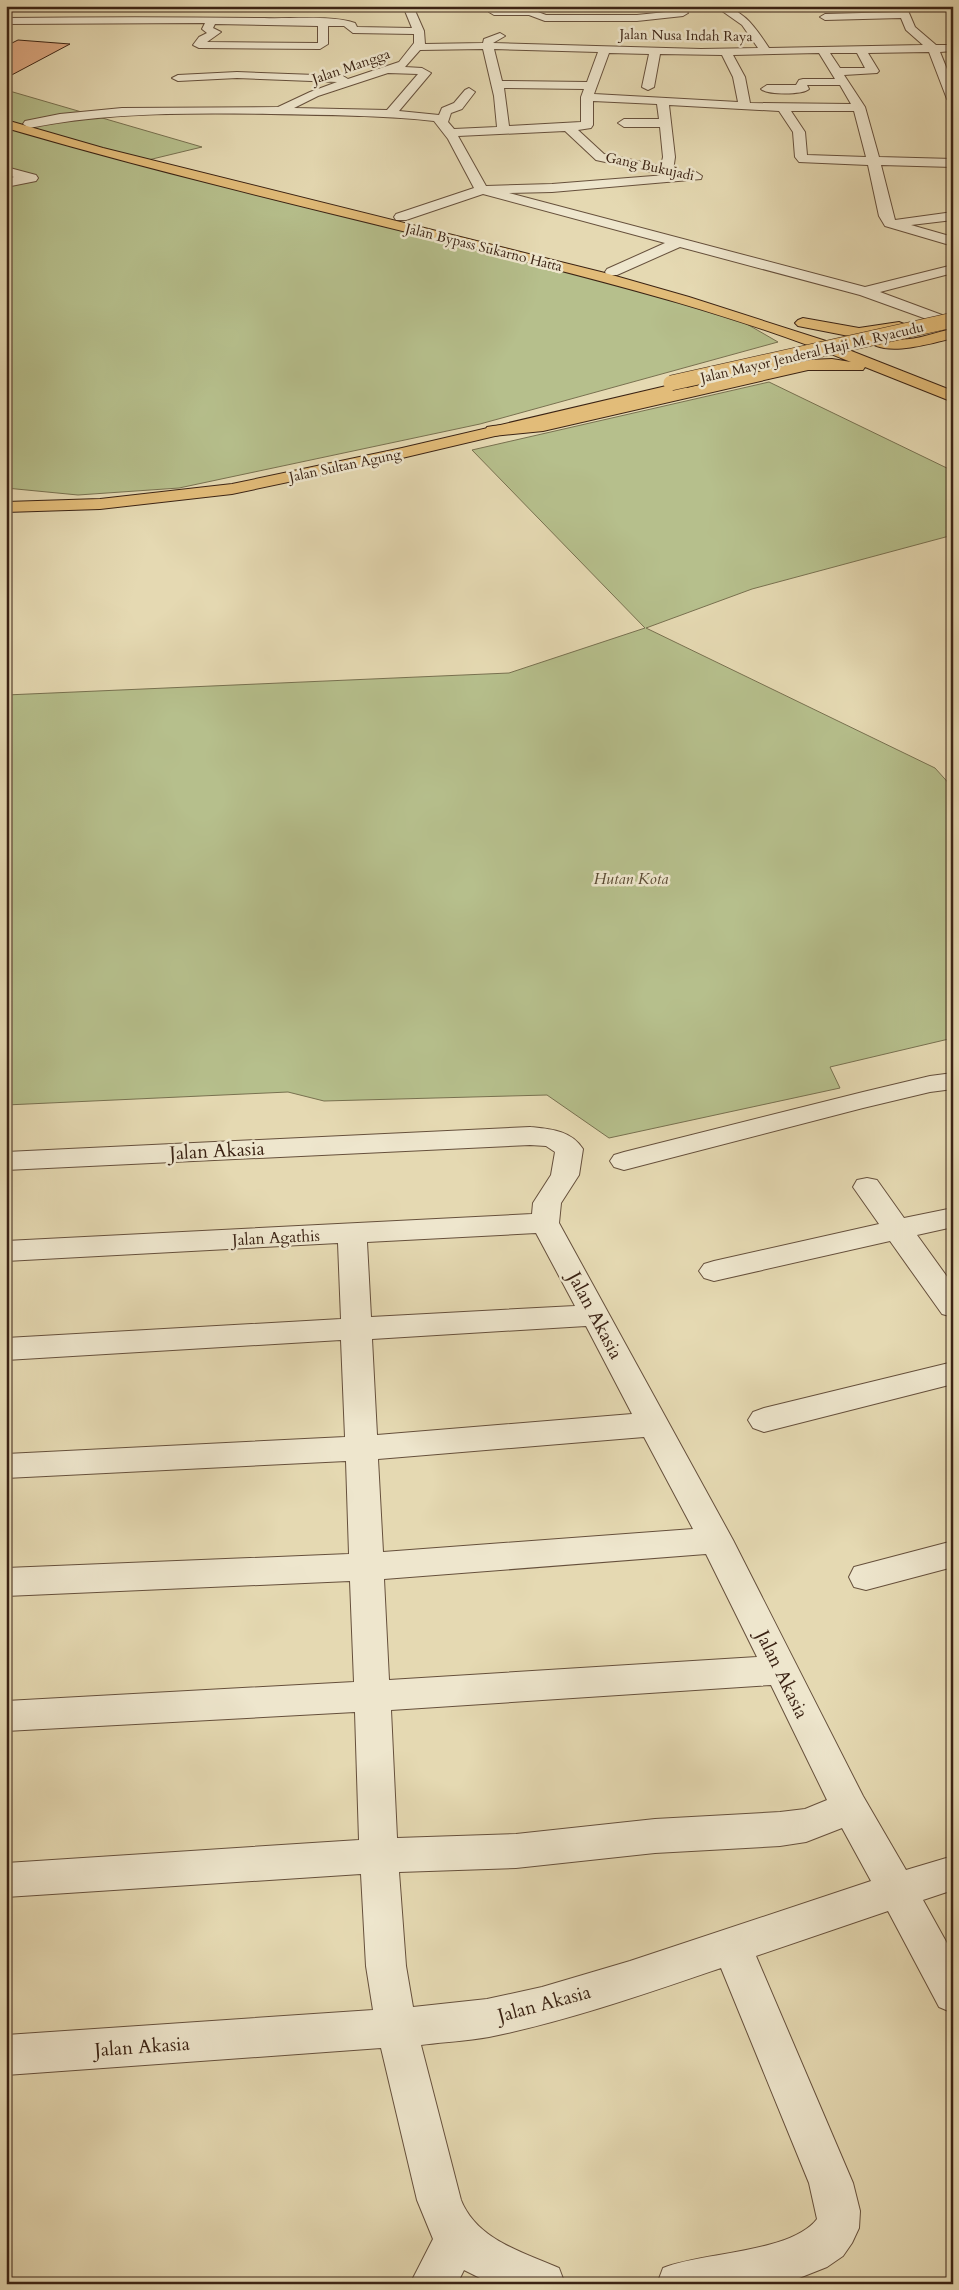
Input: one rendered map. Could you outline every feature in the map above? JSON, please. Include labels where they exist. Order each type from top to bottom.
[{"type":"main road","name":"Jalan Bypass Sukarno Hatta","points":[[6,118],[612,272],[768,320],[821,344],[917,382],[951,388]]},
{"type":"main road","name":"Jalan Bypass Sukarno Hatta","points":[[6,124],[99,152],[600,276],[768,320],[857,345],[951,388]]},
{"type":"main road","points":[[434,235],[449,230]]},
{"type":"main road","points":[[919,357],[918,351],[924,344],[949,326],[953,314]]},
{"type":"main road","points":[[768,320],[850,332],[949,326]]},
{"type":"main road","points":[[768,320],[787,342],[780,352]]},
{"type":"main road","points":[[880,330],[873,335],[875,339],[884,343],[897,344],[949,326]]},
{"type":"main road","name":"Jalan Mayor Jenderal Haji M. Ryacudu","points":[[675,386],[949,326]]},
{"type":"main road","points":[[489,429],[504,418],[780,352],[802,349],[819,353],[822,356],[808,365]]},
{"type":"main road","points":[[489,429],[543,426],[808,365],[832,364],[855,367],[917,382]]},
{"type":"main road","points":[[931,371],[951,388]]},
{"type":"main road","name":"Jalan Sultan Agung","points":[[6,507],[100,504],[164,498],[232,488],[326,470],[489,429],[675,386]]},
{"type":"main road","name":"Jalan Sultan Agung","points":[[6,497],[108,493],[187,487],[489,429]]},
{"type":"street","points":[[408,6],[420,31],[418,47]]},
{"type":"street","points":[[576,48],[590,33],[599,18],[595,6]]},
{"type":"street","points":[[720,6],[746,24],[766,51]]},
{"type":"street","points":[[818,6],[836,29]]},
{"type":"street","points":[[144,20],[154,11]]},
{"type":"street","points":[[503,130],[497,84],[488,46],[488,41],[500,35],[495,16],[530,12],[545,18],[645,17],[679,14],[683,11]]},
{"type":"street","points":[[825,17],[903,11],[906,22],[913,32],[933,48],[953,98]]},
{"type":"street","points":[[39,31],[49,20]]},
{"type":"street","points":[[6,21],[212,20],[235,25],[323,22],[349,23],[353,30],[420,31]]},
{"type":"street","points":[[212,20],[207,29],[216,32],[211,36],[203,38],[199,45],[315,47],[323,44],[318,34],[323,22]]},
{"type":"street","points":[[734,37],[741,48],[751,51]]},
{"type":"street","points":[[847,40],[858,50],[882,81]]},
{"type":"street","name":"Jalan Nusa Indah Raya","points":[[418,47],[488,46],[556,53],[576,48],[655,52],[726,52],[953,48]]},
{"type":"street","name":"Jalan Mangga","points":[[276,112],[314,94],[390,70],[403,64],[418,47]]},
{"type":"street","points":[[451,133],[575,127],[586,124],[589,92],[605,49]]},
{"type":"street","points":[[822,50],[859,107],[874,161],[886,216],[890,223],[953,242]]},
{"type":"street","points":[[648,87],[657,68],[655,52]]},
{"type":"street","points":[[726,52],[744,89],[744,105]]},
{"type":"street","points":[[389,115],[425,73],[422,71],[390,70]]},
{"type":"street","points":[[744,89],[801,89],[804,88],[801,84],[803,82],[842,80],[873,71]]},
{"type":"street","points":[[178,78],[237,75],[357,80]]},
{"type":"street","points":[[842,80],[861,84]]},
{"type":"street","points":[[497,84],[663,101],[784,108],[859,107]]},
{"type":"street","points":[[443,120],[446,111],[461,104],[469,92]]},
{"type":"street","points":[[290,93],[314,94]]},
{"type":"street","points":[[120,98],[125,112]]},
{"type":"street","points":[[663,101],[670,157],[668,171]]},
{"type":"street","points":[[784,108],[787,117],[799,132],[801,157],[803,159],[953,163]]},
{"type":"street","points":[[29,124],[70,117],[125,112],[185,110],[428,117],[443,120],[482,190]]},
{"type":"street","points":[[624,123],[665,123]]},
{"type":"street","name":"Gang Bukujadi","points":[[482,190],[552,188],[701,177],[600,157],[575,127]]},
{"type":"street","points":[[6,171],[31,178],[6,183]]},
{"type":"street","points":[[400,218],[482,190],[865,292],[949,326]]},
{"type":"street","points":[[890,223],[953,216]]},
{"type":"street","points":[[612,272],[677,243]]},
{"type":"street","points":[[661,251],[698,248]]},
{"type":"street","points":[[865,292],[950,269]]},
{"type":"street","points":[[624,1161],[862,1100],[953,1081]]},
{"type":"street","name":"Jalan Akasia","points":[[6,1161],[530,1136],[554,1138],[569,1149],[565,1175],[547,1203],[545,1223],[716,1540],[850,1808],[897,1890],[732,1946],[542,2006],[487,2018],[396,2028],[6,2055]]},
{"type":"street","points":[[867,1188],[953,1307]]},
{"type":"street","points":[[714,1271],[953,1217]]},
{"type":"street","name":"Jalan Agathis","points":[[6,1250],[545,1223]]},
{"type":"street","points":[[352,1234],[378,1856],[386,1966],[396,2028],[439,2200],[447,2219],[458,2238],[472,2250],[543,2284]]},
{"type":"street","points":[[6,1349],[595,1315]]},
{"type":"street","points":[[764,1420],[953,1372]]},
{"type":"street","points":[[6,1466],[361,1448],[654,1424]]},
{"type":"street","points":[[6,1582],[366,1567],[716,1540]]},
{"type":"street","points":[[866,1577],[953,1554]]},
{"type":"street","points":[[6,1716],[372,1696],[782,1670]]},
{"type":"street","points":[[6,1880],[378,1856],[516,1851],[655,1836],[780,1829],[806,1825],[850,1808]]},
{"type":"street","points":[[953,1873],[897,1890],[953,1994]]},
{"type":"street","points":[[679,2284],[794,2261],[830,2240],[837,2227],[840,2213],[831,2183],[732,1946]]},
{"type":"street","points":[[432,2284],[458,2238]]},
{"type":"green space","points":[[6,90],[202,147],[144,161],[666,294],[745,323],[778,342],[480,424],[179,488],[78,495],[6,488]]},
{"type":"green space","name":"Hutan Kota","points":[[769,382],[953,471],[953,535],[752,589],[646,628],[935,768],[953,788],[953,1038],[830,1067],[840,1088],[609,1138],[547,1095],[324,1101],[288,1092],[6,1105],[6,695],[509,673],[645,628],[472,450]]},
{"type":"building","points":[[18,40],[70,44],[6,78],[6,46]]}]
